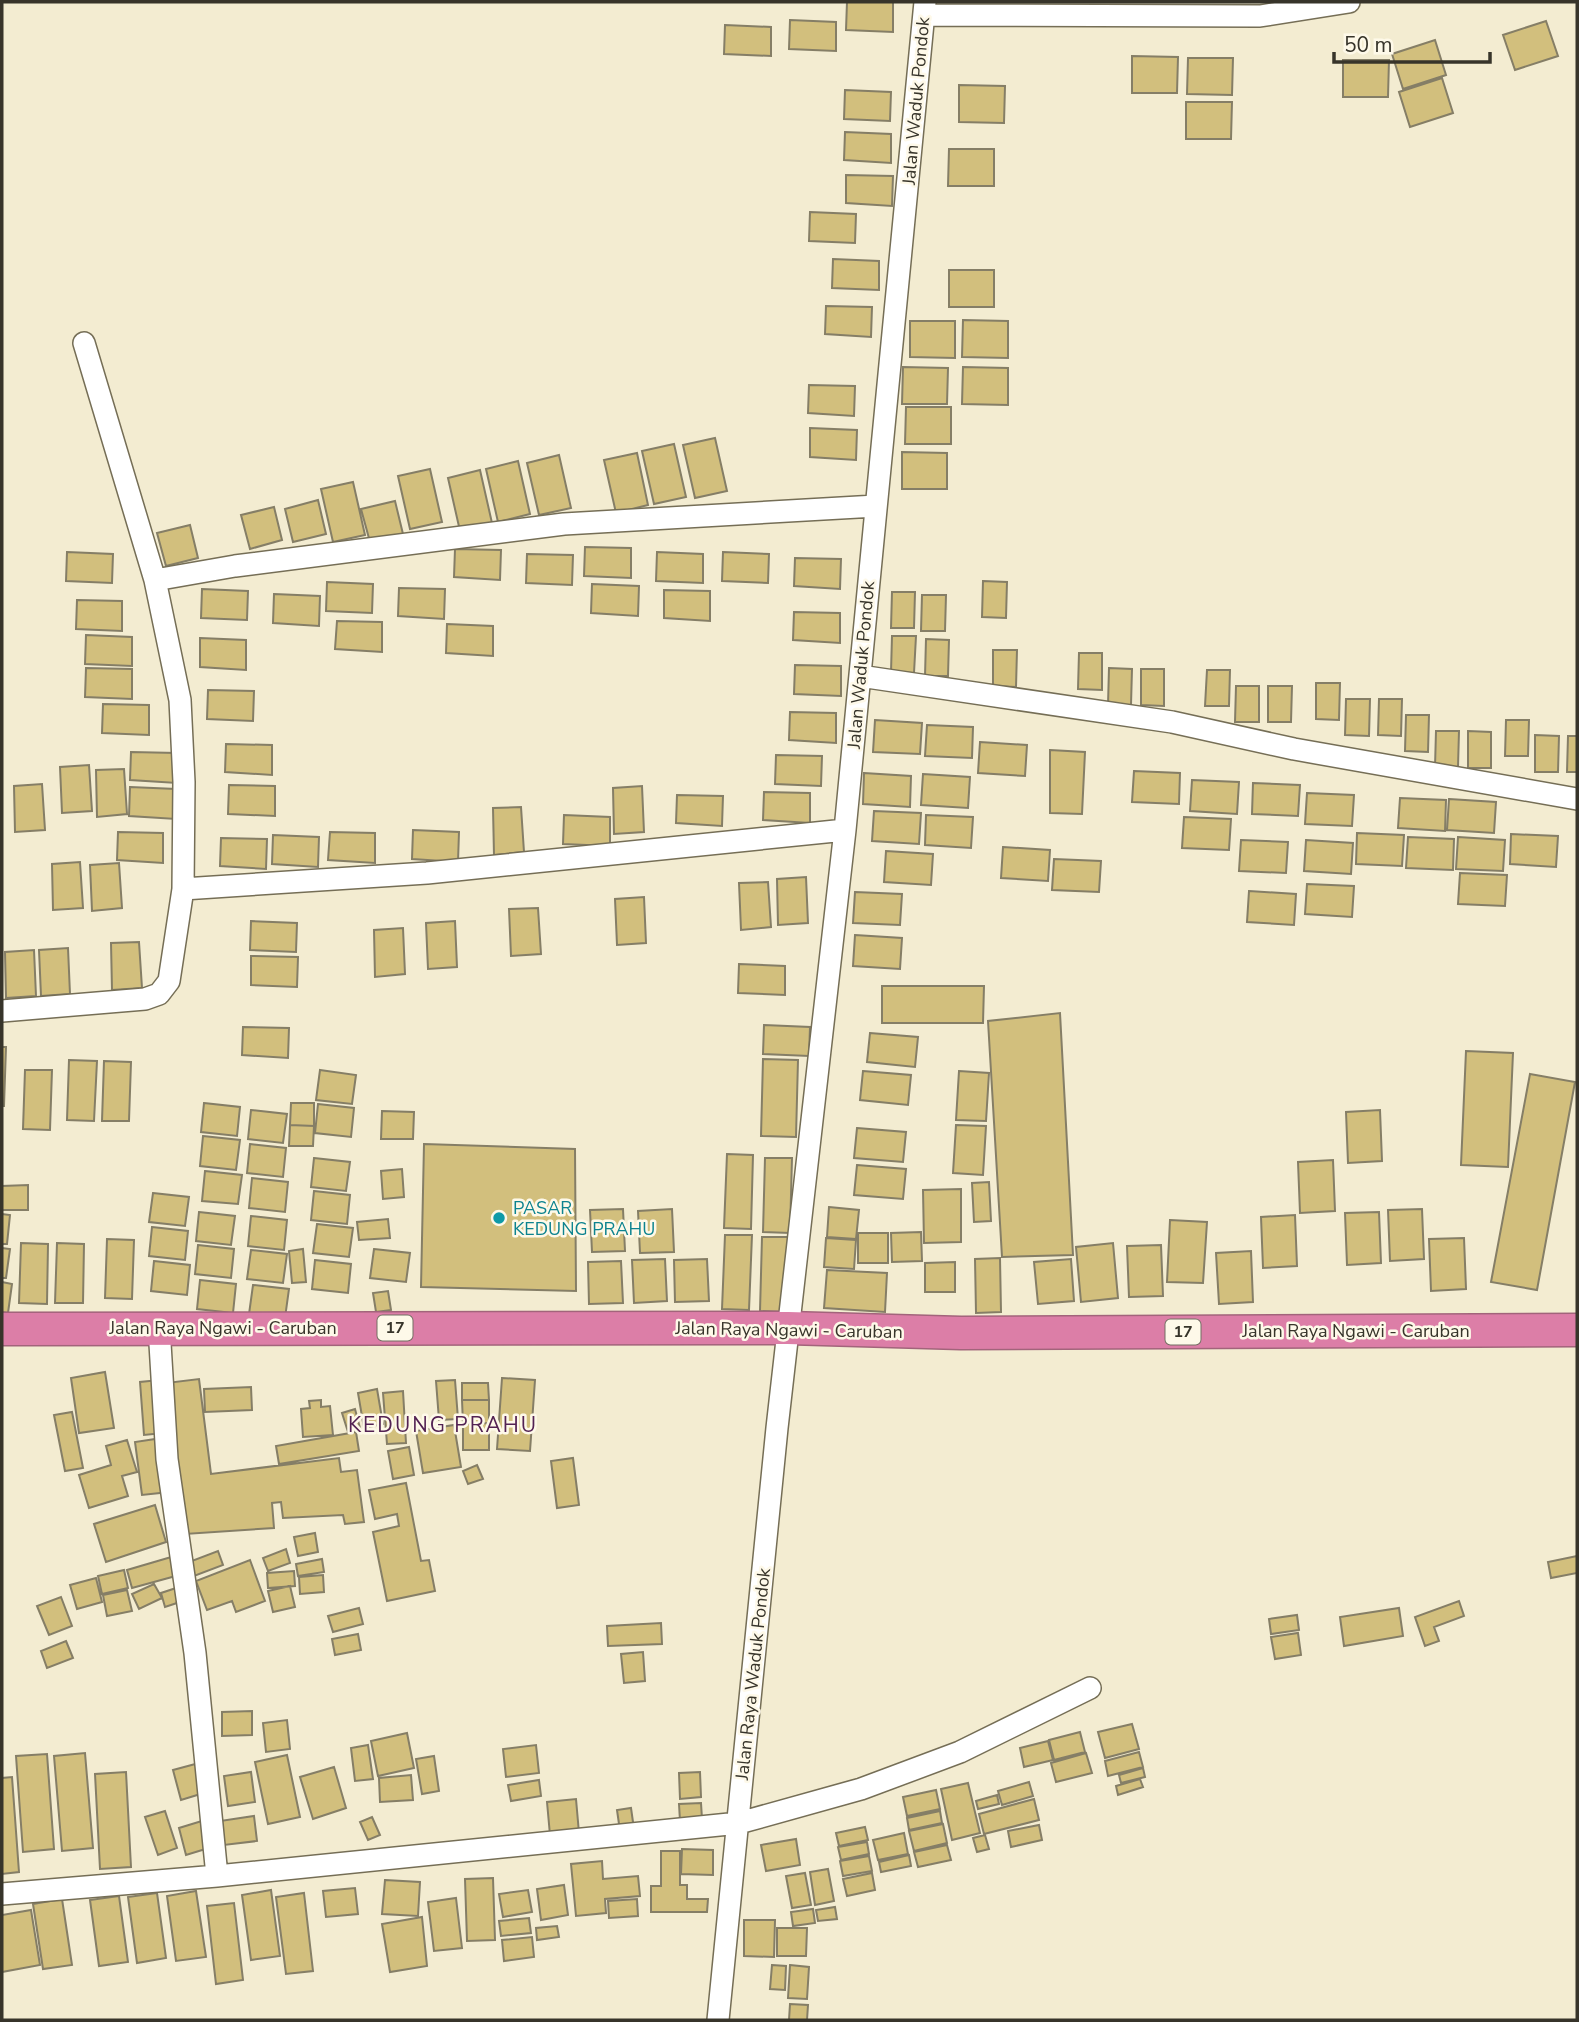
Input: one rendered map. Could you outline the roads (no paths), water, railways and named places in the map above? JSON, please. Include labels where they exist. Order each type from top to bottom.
[{"type":"highway","name":"Jalan Raya Ngawi - Caruban","points":[[2,1329],[788,1328],[961,1333],[1577,1330]]},
{"type":"street","points":[[924,8],[1260,16],[1349,2]]},
{"type":"street","name":"Jalan Waduk Pondok","points":[[788,1328],[845,830],[924,8]]},
{"type":"street","points":[[2,1011],[145,999],[159,994],[169,981],[183,889],[184,782],[180,700],[155,580],[84,343]]},
{"type":"street","points":[[155,580],[235,566],[564,524],[876,506]]},
{"type":"street","points":[[860,676],[1172,722],[1294,749],[1577,799]]},
{"type":"street","points":[[183,889],[427,873],[845,830]]},
{"type":"street","points":[[159,1327],[167,1459],[195,1653],[217,1876]]},
{"type":"street","name":"Jalan Raya Waduk Pondok","points":[[718,2020],[788,1328]]},
{"type":"street","points":[[2,1894],[217,1876],[739,1824],[861,1789],[960,1752],[1090,1688]]},
{"type":"place","name":"PASAR KEDUNG PRAHU","points":[[499,1218]]},
{"type":"district","name":"KEDUNG PRAHU","points":[[443,1425]]}]
